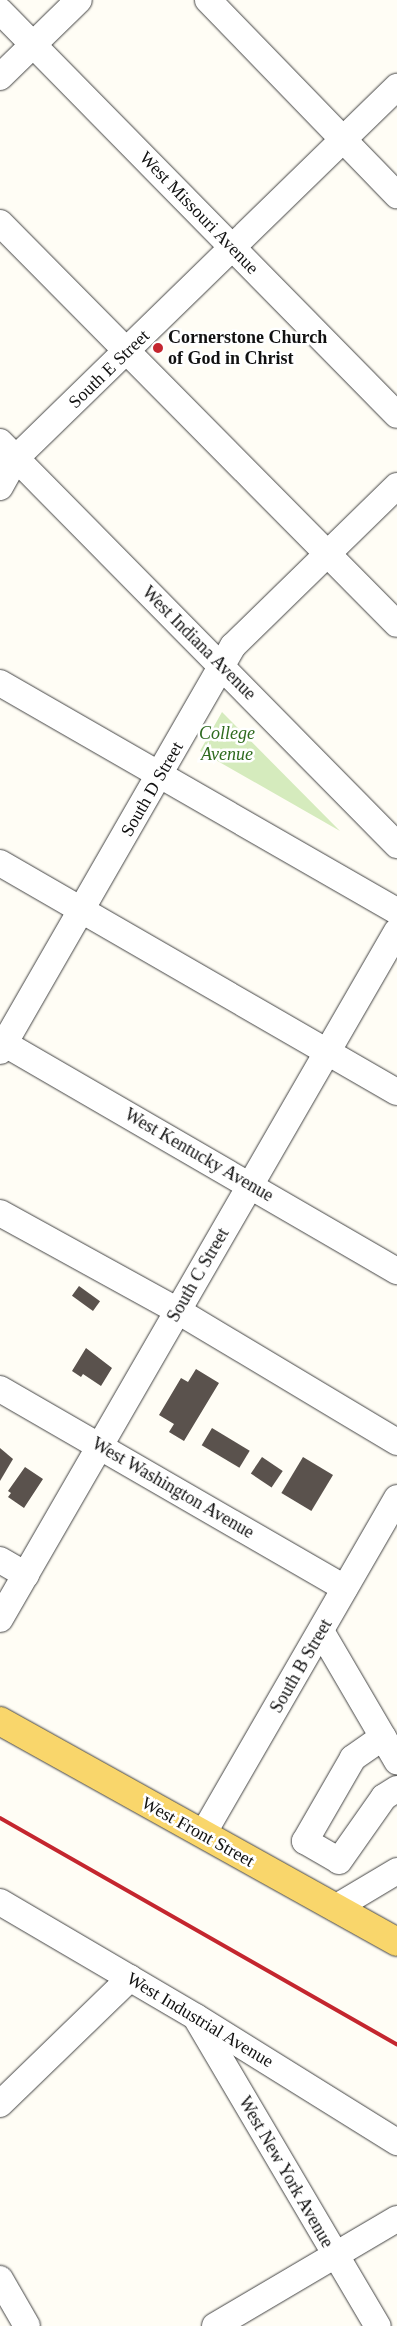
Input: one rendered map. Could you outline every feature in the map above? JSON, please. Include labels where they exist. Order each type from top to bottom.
[{"type":"main road","name":"West Front Street","points":[[0,1721],[397,1942]]},
{"type":"street","points":[[0,77],[79,0]]},
{"type":"street","points":[[208,0],[397,195]]},
{"type":"street","name":"West Missouri Avenue","points":[[0,11],[397,415]]},
{"type":"street","name":"South E Street","points":[[0,487],[8,450],[127,352],[397,87]]},
{"type":"street","points":[[0,223],[397,624]]},
{"type":"street","name":"West Indiana Avenue","points":[[8,450],[397,845]]},
{"type":"street","name":"South D Street","points":[[1,1045],[82,910],[233,646],[397,486]]},
{"type":"street","points":[[0,683],[397,910]]},
{"type":"street","points":[[0,863],[397,1092]]},
{"type":"street","name":"South C Street","points":[[0,1619],[397,931]]},
{"type":"street","name":"West Kentucky Avenue","points":[[1,1045],[250,1184],[397,1271]]},
{"type":"street","points":[[0,1213],[178,1311],[397,1442]]},
{"type":"street","name":"West Washington Avenue","points":[[0,1388],[345,1588]]},
{"type":"street","name":"South B Street","points":[[203,1834],[397,1498]]},
{"type":"street","points":[[0,1560],[26,1575]]},
{"type":"street","points":[[321,1631],[397,1761]]},
{"type":"street","points":[[383,1737],[353,1758],[305,1840],[339,1862],[384,1797],[397,1789]]},
{"type":"street","points":[[335,1908],[397,1870]]},
{"type":"street","name":"West Industrial Avenue","points":[[0,1902],[196,2017],[397,2142]]},
{"type":"street","points":[[0,2104],[130,1978]]},
{"type":"street","name":"West New York Avenue","points":[[196,2017],[378,2326]]},
{"type":"street","points":[[215,2326],[397,2219]]},
{"type":"street","points":[[0,2279],[27,2326]]},
{"type":"green space","name":"College Avenue","points":[[222,712],[340,831],[200,751]]},
{"type":"building","points":[[79,1286],[100,1301],[93,1311],[72,1296]]},
{"type":"building","points":[[86,1348],[112,1368],[101,1386],[83,1374],[81,1377],[72,1371]]},
{"type":"building","points":[[196,1369],[219,1383],[184,1441],[169,1432],[174,1424],[159,1415],[181,1378],[188,1382]]},
{"type":"building","points":[[212,1428],[250,1451],[239,1468],[202,1445]]},
{"type":"building","points":[[0,1448],[13,1459],[0,1481]]},
{"type":"building","points":[[262,1457],[283,1471],[272,1488],[251,1474]]},
{"type":"building","points":[[303,1457],[333,1475],[311,1511],[281,1493]]},
{"type":"building","points":[[25,1467],[43,1479],[24,1508],[8,1497],[11,1493],[8,1491]]},
{"type":"railway","points":[[0,1818],[397,2044]]},
{"type":"place","name":"Cornerstone Church of God in Christ","points":[[158,348]]}]
